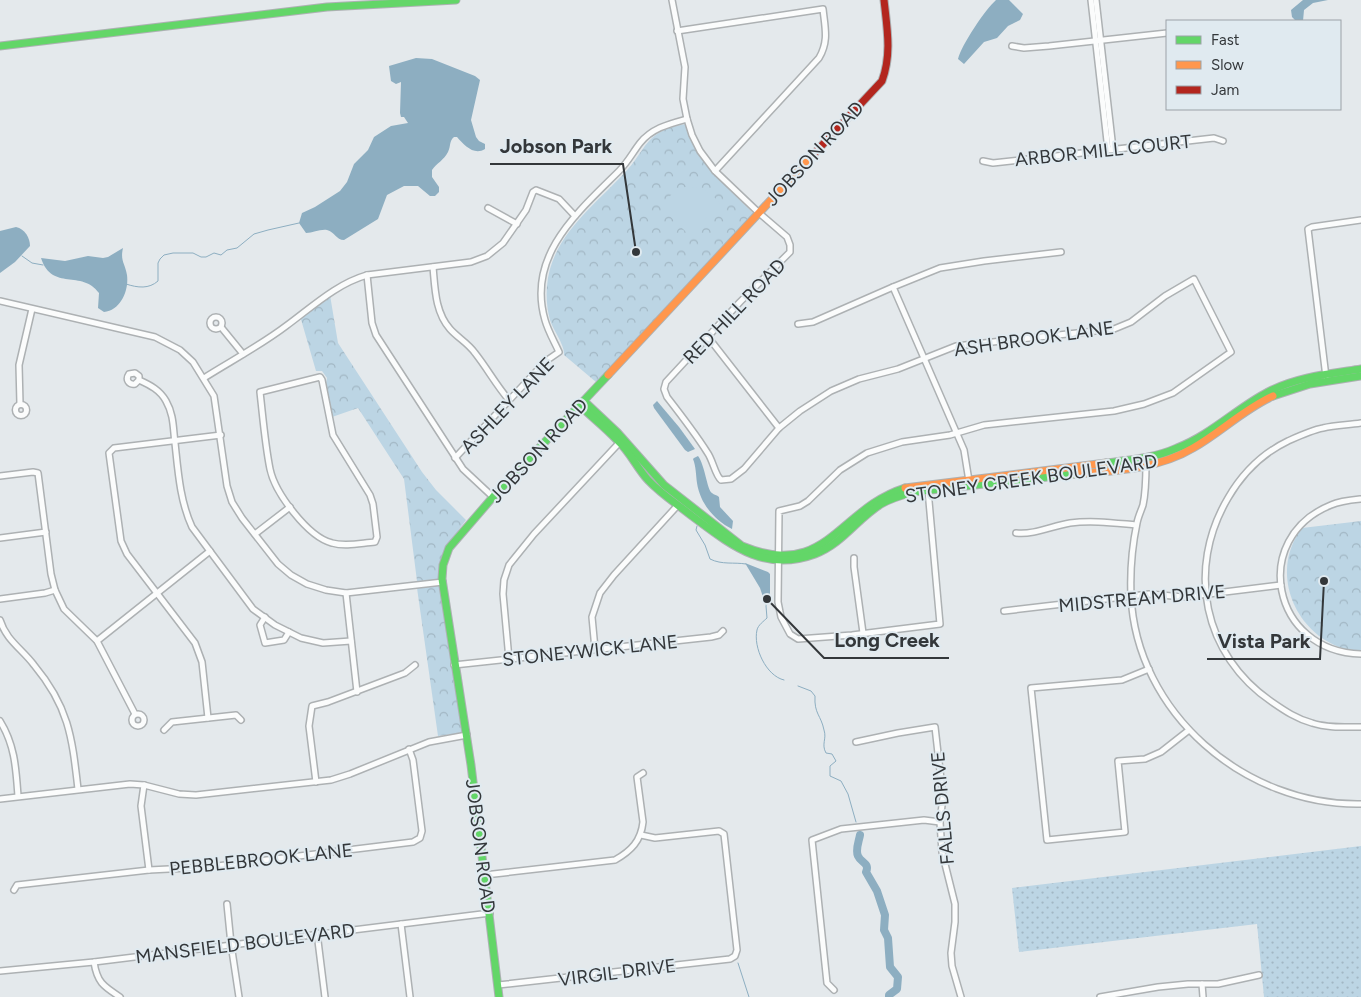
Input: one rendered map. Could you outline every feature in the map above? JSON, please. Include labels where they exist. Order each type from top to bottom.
[{"type":"street","points":[[0,46],[327,7],[456,0]]},
{"type":"street","points":[[672,0],[685,67],[683,98],[692,135],[700,151],[715,171],[758,212]]},
{"type":"street","name":"JOBSON ROAD","points":[[499,997],[486,875],[467,735],[454,665],[443,582],[443,565],[448,548],[493,496],[882,81],[890,54],[884,0]]},
{"type":"street","points":[[1091,0],[1098,41],[1111,150]]},
{"type":"street","points":[[1096,0],[1098,41]]},
{"type":"street","points":[[677,31],[823,9],[826,36],[824,48],[819,58],[715,171]]},
{"type":"street","points":[[1012,46],[1024,48],[1166,33]]},
{"type":"street","points":[[204,378],[285,327],[312,305],[352,279],[367,275],[471,262],[487,256],[503,243],[517,224],[536,190],[559,199],[575,216],[623,166],[641,142],[653,130],[687,119]]},
{"type":"street","name":"ARBOR MILL COURT","points":[[983,161],[993,163],[1214,138],[1223,141]]},
{"type":"street","points":[[488,208],[517,224]]},
{"type":"street","name":"RED HILL ROAD","points":[[723,481],[718,476],[714,463],[707,451],[667,397],[664,389],[666,382],[790,252],[788,237],[758,212]]},
{"type":"street","name":"ASHLEY LANE","points":[[455,458],[546,362],[559,352],[545,319],[542,285],[544,269],[550,253],[562,232],[575,216]]},
{"type":"street","points":[[1326,377],[1308,229],[1361,220]]},
{"type":"street","points":[[798,324],[813,322],[940,268],[1062,252]]},
{"type":"street","points":[[432,267],[436,300],[443,317],[450,329],[469,345],[498,388],[509,400]]},
{"type":"street","points":[[367,275],[372,323],[376,336],[463,469],[493,496]]},
{"type":"street","name":"ASH BROOK LANE","points":[[723,481],[731,479],[744,470],[779,428],[800,411],[831,391],[858,379],[898,369],[956,346],[1114,329],[1131,322],[1165,296],[1194,279],[1231,352],[1173,393],[1144,404],[1114,411],[984,425],[956,433]]},
{"type":"street","points":[[892,287],[964,450],[969,482]]},
{"type":"street","points":[[0,301],[155,337],[180,350],[193,362],[214,396],[227,486],[232,502],[278,564],[291,575],[307,584],[326,590],[346,593],[443,582]]},
{"type":"street","points":[[20,404],[19,365],[32,309]]},
{"type":"street","points":[[221,327],[243,354]]},
{"type":"street","points":[[708,337],[779,428]]},
{"type":"street","name":"STONEY CREEK BOULEVARD","points":[[1326,377],[1361,369]]},
{"type":"street","name":"STONEY CREEK BOULEVARD","points":[[581,403],[617,432],[664,486],[742,546],[780,558],[815,549],[839,532],[870,505],[888,493],[907,487],[969,482],[1146,461],[1178,448],[1214,428],[1240,408],[1270,391],[1304,378],[1361,376]]},
{"type":"street","points":[[320,377],[333,435],[370,495],[377,537],[375,542],[334,544],[320,539],[301,522],[290,507],[276,486],[270,470],[260,392],[320,377]]},
{"type":"street","points":[[139,380],[154,387],[166,400],[173,416],[184,512],[192,527],[253,609],[275,625],[302,638],[323,643],[351,641]]},
{"type":"street","name":"STONEY CREEK BOULEVARD","points":[[581,403],[620,442],[656,488],[737,549],[757,558],[800,559],[819,553],[836,542],[876,507],[890,499],[913,492],[969,482]]},
{"type":"street","points":[[1361,424],[1322,428],[1287,442],[1254,465],[1236,484],[1224,505],[1211,536],[1206,560],[1206,594],[1212,624],[1222,648],[1240,674],[1262,696],[1290,714],[1313,724],[1361,727]]},
{"type":"street","points":[[928,490],[940,624],[863,634],[798,639],[790,634],[781,617],[778,602],[780,558],[779,511],[800,506],[808,501],[840,470],[867,453],[902,442],[956,433]]},
{"type":"street","points":[[208,718],[202,662],[195,643],[127,554],[121,541],[109,452],[111,450],[175,440],[221,435]]},
{"type":"street","points":[[509,659],[503,594],[504,580],[509,566],[534,534],[620,442]]},
{"type":"street","points":[[1146,461],[1145,491],[1136,526],[1131,567],[1131,597],[1138,635],[1149,669],[1164,697],[1189,730],[1214,753],[1237,770],[1276,789],[1320,801],[1361,804]]},
{"type":"street","points":[[0,476],[38,473],[51,574],[55,590],[64,609],[98,641],[135,714]]},
{"type":"street","points":[[1361,499],[1331,505],[1312,515],[1299,526],[1285,549],[1280,572],[1284,600],[1289,614],[1309,637],[1325,647],[1336,651],[1361,654]]},
{"type":"street","points":[[596,648],[592,618],[600,593],[678,504]]},
{"type":"street","points":[[255,534],[290,507]]},
{"type":"street","points":[[1016,533],[1026,534],[1078,523],[1101,521],[1136,526]]},
{"type":"street","points":[[0,538],[46,532]]},
{"type":"street","points":[[98,641],[210,551]]},
{"type":"street","points":[[854,558],[863,634]]},
{"type":"street","name":"MIDSTREAM DRIVE","points":[[1004,611],[1149,594],[1179,597],[1281,585]]},
{"type":"street","points":[[0,599],[55,590]]},
{"type":"street","points":[[346,593],[357,692]]},
{"type":"street","points":[[265,617],[260,625],[265,643],[284,640],[290,632]]},
{"type":"street","points":[[0,620],[6,636],[34,664],[65,713],[72,737],[78,789]]},
{"type":"street","name":"STONEYWICK LANE","points":[[454,665],[710,637],[720,635],[723,631]]},
{"type":"street","points":[[316,782],[309,726],[312,706],[357,692],[405,673],[415,665]]},
{"type":"street","points":[[1149,669],[1122,680],[1031,688],[1047,840],[1125,832],[1118,761],[1145,758],[1162,752],[1189,730]]},
{"type":"street","points":[[164,730],[172,722],[236,714],[241,720]]},
{"type":"street","points":[[0,721],[8,734],[13,751],[18,796]]},
{"type":"street","name":"FALLS DRIVE","points":[[856,742],[935,727],[943,797],[940,822],[942,852],[954,904],[955,922],[950,953],[961,997]]},
{"type":"street","points":[[0,799],[123,784],[144,785],[179,794],[196,796],[316,782],[340,778],[409,749],[436,740],[467,735]]},
{"type":"street","name":"PEBBLEBROOK LANE","points":[[14,890],[17,885],[149,870],[209,867],[413,842],[422,835],[422,831],[413,760],[409,749]]},
{"type":"street","points":[[486,875],[615,860],[626,854],[637,843],[641,835],[643,822],[637,777],[643,773]]},
{"type":"street","points":[[144,785],[141,806],[149,870]]},
{"type":"street","points":[[834,990],[827,983],[812,840],[841,829],[924,820],[940,822]]},
{"type":"street","name":"VIRGIL DRIVE","points":[[498,985],[730,959],[735,956],[737,950],[724,834],[719,831],[655,838],[641,835]]},
{"type":"street","points":[[227,904],[239,997]]},
{"type":"street","name":"MANSFIELD BOULEVARD","points":[[0,971],[94,962],[490,913]]},
{"type":"street","points":[[401,924],[410,997]]},
{"type":"street","points":[[317,934],[325,997]]},
{"type":"street","points":[[94,962],[98,980],[120,997]]},
{"type":"street","points":[[1100,997],[1158,987],[1218,984],[1260,975]]},
{"type":"street","points":[[1202,984],[1203,997]]},
{"type":"green space","points":[[686,124],[697,150],[705,162],[753,213],[596,382],[564,355],[563,347],[548,312],[547,286],[550,268],[557,251],[577,222],[628,169],[649,142],[664,130]]},
{"type":"green space","points":[[685,187],[696,187],[705,190],[720,203],[692,233],[686,232],[660,206],[676,190]]},
{"type":"green space","points":[[330,295],[338,343],[422,472],[436,490],[466,520],[447,546],[442,560],[440,577],[437,580],[417,581],[404,479],[358,408],[332,417],[326,383],[327,378],[322,371],[316,371],[300,316]]},
{"type":"green space","points":[[1361,521],[1361,650],[1356,650],[1334,645],[1312,630],[1301,617],[1294,604],[1287,573],[1288,557],[1293,542],[1302,528]]},
{"type":"green space","points":[[441,585],[464,730],[462,733],[438,736],[417,588]]},
{"type":"green space","points":[[1361,846],[1361,997],[1264,997],[1257,924],[1019,952],[1012,888]]},
{"type":"shaded area","points":[[996,0],[1009,0],[1023,14],[1020,20],[1008,26],[997,38],[984,42],[964,64],[958,59],[964,45],[980,19]]},
{"type":"shaded area","points":[[1303,0],[1328,0],[1313,3],[1304,10],[1303,20],[1295,20],[1292,17],[1291,10]]},
{"type":"shaded area","points":[[416,58],[432,59],[475,76],[480,80],[471,120],[476,137],[485,144],[485,149],[481,151],[473,150],[457,137],[454,137],[451,140],[446,155],[432,170],[432,177],[439,187],[439,192],[435,196],[430,196],[418,186],[404,186],[387,195],[378,219],[344,240],[339,239],[327,230],[306,233],[299,223],[302,213],[340,191],[347,182],[354,164],[368,150],[374,137],[391,126],[408,123],[404,117],[401,117],[400,113],[401,82],[396,84],[391,81],[389,66]]},
{"type":"shaded area","points":[[16,227],[26,234],[30,246],[15,262],[0,273],[0,231]]},
{"type":"shaded area","points":[[123,248],[122,259],[127,275],[127,287],[119,303],[104,312],[98,308],[99,293],[92,286],[84,282],[60,278],[52,274],[46,268],[41,258],[65,261],[88,256],[103,258]]},
{"type":"shaded area","points":[[657,401],[695,449],[688,452],[685,450],[654,408],[653,405]]},
{"type":"shaded area","points":[[698,456],[710,491],[719,497],[720,507],[733,521],[732,529],[714,516],[701,497],[693,459]]},
{"type":"shaded area","points":[[745,563],[770,574],[770,601],[766,606],[760,588]]},
{"type":"waterway","points":[[126,284],[143,287],[155,284],[158,281],[158,263],[164,255],[173,253],[193,253],[201,257],[214,253],[221,255],[227,250],[237,248],[254,234],[299,223]]},
{"type":"waterway","points":[[22,256],[32,263],[43,265]]},
{"type":"waterway","points":[[697,526],[696,530],[705,545],[710,559],[724,563],[746,564]]},
{"type":"waterway","points":[[766,606],[767,618],[758,628],[757,644],[766,667],[784,680]]},
{"type":"waterway","points":[[798,686],[811,691],[815,696],[817,711],[825,733],[825,750],[826,753],[832,754],[836,761],[830,766],[830,776],[841,781],[848,794],[856,822]]},
{"type":"waterway","points":[[860,835],[857,854],[866,865],[866,872],[877,891],[885,915],[884,930],[888,938],[890,967],[898,977],[897,989],[889,997]]},
{"type":"waterway","points":[[738,963],[749,997]]},
{"type":"traffic: fast","points":[[0,46],[327,7],[456,0]]},
{"type":"traffic: fast","points":[[1106,463],[1151,456],[1189,443],[1213,429],[1257,398],[1279,387],[1313,377],[1361,369]]},
{"type":"traffic: fast","points":[[499,997],[471,765],[442,579],[443,565],[449,548],[493,497],[608,375]]},
{"type":"traffic: fast","points":[[1273,396],[1310,384],[1361,376]]},
{"type":"traffic: fast","points":[[584,401],[617,432],[664,485],[742,546],[771,554],[794,555],[813,549],[882,498],[905,488]]},
{"type":"traffic: fast","points":[[579,405],[622,445],[653,485],[720,537],[749,553],[764,558],[780,560],[797,559],[825,550],[881,504],[913,492],[1075,474]]},
{"type":"traffic: slow","points":[[608,375],[811,157]]},
{"type":"traffic: slow","points":[[1075,474],[1136,468],[1180,455],[1203,442],[1252,407],[1273,396]]},
{"type":"traffic: slow","points":[[905,488],[1106,463]]},
{"type":"traffic: jam","points":[[811,157],[882,81],[888,51],[884,0]]},
{"type":"place","name":"Jobson Park","points":[[636,252]]},
{"type":"place","name":"Vista Park","points":[[1324,581]]},
{"type":"place","name":"Long Creek","points":[[767,599]]}]
